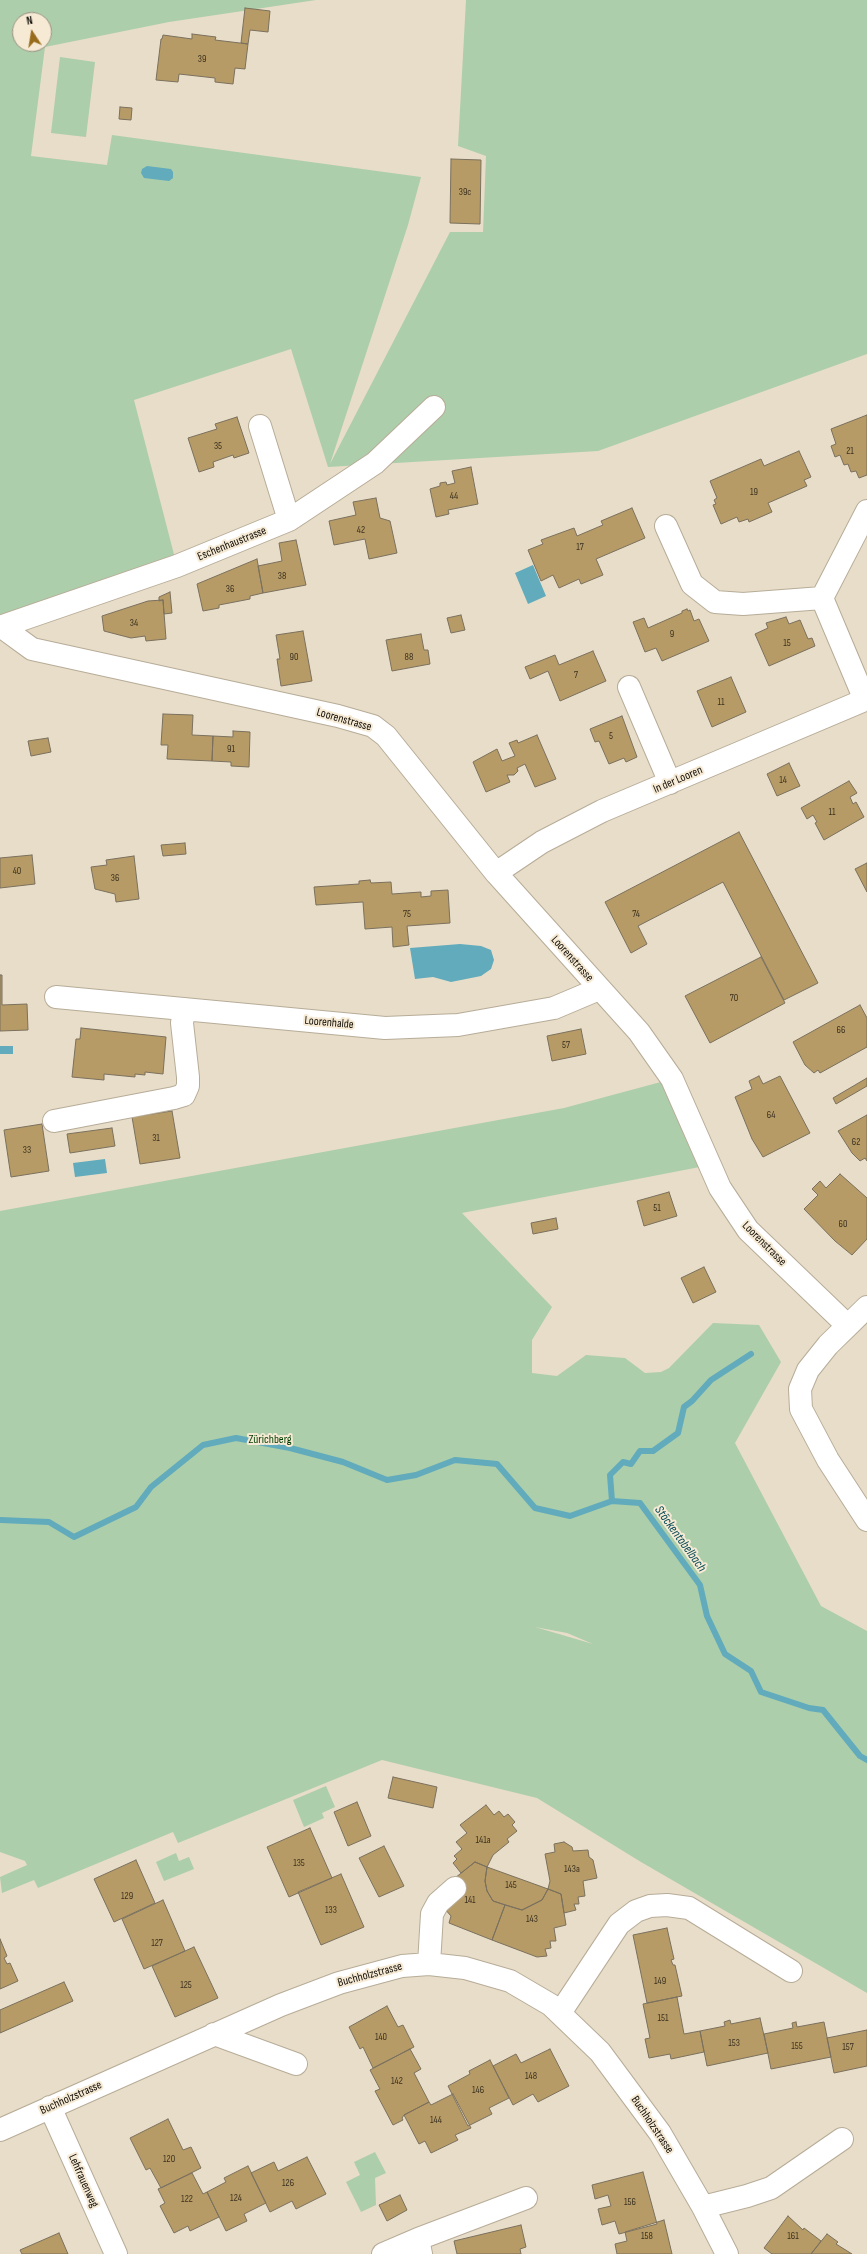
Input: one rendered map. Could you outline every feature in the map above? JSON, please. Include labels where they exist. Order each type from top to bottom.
[{"type":"street","name":"Eschenhaustrasse","points":[[1,627],[177,566],[289,520],[375,463],[434,407]]},
{"type":"street","points":[[260,426],[289,520]]},
{"type":"street","points":[[822,598],[867,511]]},
{"type":"street","points":[[666,526],[692,584],[715,602],[743,604],[822,598]]},
{"type":"street","points":[[822,598],[866,700]]},
{"type":"street","name":"Loorenstrasse","points":[[1,627],[32,649],[338,716],[373,726],[397,748],[496,873],[639,1032],[672,1079],[720,1188],[732,1209],[748,1230],[847,1325]]},
{"type":"street","points":[[629,687],[670,783]]},
{"type":"street","name":"In der Looren","points":[[496,873],[542,842],[596,814],[866,700]]},
{"type":"street","name":"Loorenhalde","points":[[56,997],[385,1028],[458,1025],[554,1008],[599,989]]},
{"type":"street","points":[[54,1121],[184,1095],[188,1086],[182,1023],[184,1009]]},
{"type":"street","points":[[867,1307],[847,1325],[808,1370],[800,1390],[801,1409],[828,1460],[867,1520]]},
{"type":"street","points":[[429,1964],[432,1914],[438,1903],[455,1888]]},
{"type":"street","points":[[560,2013],[619,1924],[636,1911],[650,1906],[689,1908],[791,1971]]},
{"type":"street","name":"Buchholzstrasse","points":[[0,2130],[281,2005],[349,1980],[402,1966],[429,1964],[465,1968],[510,1981],[550,2005],[600,2052],[660,2133],[703,2207],[727,2254]]},
{"type":"street","points":[[214,2034],[296,2064]]},
{"type":"street","name":"Lehfrauenweg","points":[[50,2107],[116,2254]]},
{"type":"street","points":[[703,2207],[747,2196],[771,2188],[842,2139]]},
{"type":"street","points":[[382,2254],[420,2246],[526,2198]]},
{"type":"green space","points":[[0,0],[316,0],[169,22],[52,46],[52,12],[12,12],[12,52],[44,52],[31,156],[107,165],[112,135],[421,177],[408,225],[330,464],[450,232],[483,232],[486,156],[458,146],[466,0],[867,0],[867,354],[598,451],[328,467],[291,349],[134,400],[177,566],[0,627]]},
{"type":"green space","points":[[60,57],[95,62],[86,137],[51,133]]},
{"type":"green space","name":"Zürichberg","points":[[672,1079],[710,1165],[462,1213],[552,1307],[532,1340],[532,1373],[557,1376],[586,1355],[625,1358],[645,1373],[661,1372],[669,1368],[713,1323],[759,1325],[781,1362],[735,1443],[821,1606],[867,1631],[867,1993],[641,1862],[537,1798],[382,1760],[178,1843],[173,1832],[38,1888],[34,1880],[2,1893],[0,1877],[27,1865],[25,1861],[0,1852],[0,1211],[564,1108]],"holes":[[[535,1627],[567,1633],[593,1644]]]},
{"type":"green space","points":[[326,1786],[335,1807],[322,1813],[324,1818],[304,1827],[293,1800]]},
{"type":"green space","points":[[176,1853],[179,1861],[189,1857],[194,1869],[164,1881],[156,1862]]},
{"type":"green space","points":[[375,2152],[386,2173],[375,2178],[376,2205],[361,2212],[346,2182],[360,2175],[354,2162]]},
{"type":"water","points":[[147,166],[171,169],[173,172],[173,178],[169,181],[144,178],[141,173],[142,169]]},
{"type":"water","points":[[533,565],[546,596],[528,604],[515,573]]},
{"type":"water","points":[[460,944],[481,946],[491,950],[494,960],[491,969],[481,976],[451,982],[433,977],[415,979],[410,948]]},
{"type":"water","points":[[0,1046],[13,1046],[13,1054],[0,1054]]},
{"type":"water","points":[[105,1159],[107,1173],[75,1177],[73,1163]]},
{"type":"building","points":[[245,8],[270,11],[268,32],[250,30],[248,44],[241,43]]},
{"type":"building","points":[[192,34],[216,37],[215,40],[248,44],[245,69],[235,68],[233,84],[215,82],[215,78],[179,74],[178,82],[156,80],[161,39],[163,35],[192,39]]},
{"type":"building","points":[[120,107],[132,108],[131,120],[119,119]]},
{"type":"building","points":[[451,159],[481,160],[480,224],[450,223]]},
{"type":"building","points":[[867,415],[867,475],[859,478],[856,471],[851,472],[848,464],[844,465],[840,455],[835,457],[831,446],[836,444],[831,429]]},
{"type":"building","points":[[237,417],[249,453],[234,458],[233,455],[213,462],[214,467],[199,472],[188,438],[217,429],[215,424]]},
{"type":"building","points":[[799,451],[811,477],[804,480],[807,486],[768,503],[772,512],[749,522],[748,519],[739,522],[737,517],[721,524],[713,505],[716,504],[714,500],[717,498],[710,481],[761,459],[764,466]]},
{"type":"building","points":[[471,467],[478,504],[448,510],[449,514],[436,517],[430,489],[440,486],[440,483],[446,482],[447,485],[455,483],[452,471]]},
{"type":"building","points":[[376,498],[380,518],[390,521],[397,553],[369,559],[365,539],[334,545],[329,521],[356,515],[353,502]]},
{"type":"building","points":[[632,508],[645,538],[596,559],[603,575],[581,584],[579,579],[559,588],[553,575],[541,581],[528,550],[543,544],[541,540],[574,528],[577,536],[603,525],[601,521]]},
{"type":"building","points":[[296,540],[306,585],[263,593],[258,566],[282,561],[279,543]]},
{"type":"building","points":[[257,559],[263,593],[250,596],[250,599],[219,605],[219,608],[203,611],[197,584]]},
{"type":"building","points":[[170,592],[172,613],[164,614],[163,600],[159,601],[159,597]]},
{"type":"building","points":[[163,600],[166,639],[146,641],[145,636],[131,638],[104,631],[102,616],[148,601]]},
{"type":"building","points":[[687,609],[688,611],[690,610],[694,621],[699,619],[709,641],[662,661],[656,648],[645,652],[633,622],[644,618],[648,628],[682,613],[682,611]]},
{"type":"building","points":[[461,615],[465,630],[451,633],[447,618]]},
{"type":"building","points":[[786,617],[789,624],[800,620],[808,639],[812,638],[815,646],[769,666],[755,634],[768,628],[766,623]]},
{"type":"building","points":[[303,631],[312,681],[281,686],[277,659],[280,659],[276,635]]},
{"type":"building","points":[[421,634],[424,650],[428,650],[430,664],[392,671],[386,640]]},
{"type":"building","points":[[593,651],[606,681],[560,701],[548,671],[530,679],[525,667],[555,655],[559,665]]},
{"type":"building","points":[[731,677],[746,712],[712,727],[697,691]]},
{"type":"building","points":[[163,714],[193,715],[192,735],[213,736],[212,761],[167,759],[168,745],[161,745]]},
{"type":"building","points":[[622,716],[637,757],[626,762],[624,758],[609,764],[599,741],[595,742],[590,729]]},
{"type":"building","points":[[233,731],[250,732],[249,767],[231,766],[231,762],[212,761],[213,736],[233,737]]},
{"type":"building","points":[[537,735],[556,779],[535,787],[525,764],[517,768],[518,771],[514,775],[507,775],[510,782],[486,792],[473,762],[497,749],[502,761],[515,756],[509,743],[517,740],[518,743]]},
{"type":"building","points":[[48,738],[51,752],[31,756],[28,741]]},
{"type":"building","points":[[789,763],[800,786],[777,796],[767,774]]},
{"type":"building","points":[[849,781],[857,793],[850,797],[853,804],[856,802],[864,817],[824,840],[815,823],[817,822],[813,815],[807,819],[801,808]]},
{"type":"building","points":[[739,832],[818,983],[784,1000],[723,882],[638,926],[647,944],[631,953],[605,902]]},
{"type":"building","points":[[185,843],[186,854],[163,856],[161,845]]},
{"type":"building","points":[[32,855],[35,884],[0,888],[0,858]]},
{"type":"building","points":[[134,856],[139,899],[116,902],[115,894],[95,889],[91,867],[107,865],[106,860]]},
{"type":"building","points":[[867,863],[867,892],[855,869]]},
{"type":"building","points":[[370,880],[371,883],[391,882],[392,894],[421,892],[421,897],[431,896],[431,891],[448,890],[450,923],[407,926],[409,945],[393,947],[392,927],[365,929],[363,902],[316,905],[314,887],[359,884],[359,881]]},
{"type":"building","points":[[761,957],[785,1003],[710,1043],[685,996]]},
{"type":"building","points":[[0,975],[2,975],[2,1005],[27,1004],[28,1030],[0,1031]]},
{"type":"building","points":[[860,1005],[867,1018],[867,1047],[820,1073],[818,1070],[814,1073],[805,1065],[793,1042]]},
{"type":"building","points":[[81,1028],[166,1037],[163,1074],[145,1072],[145,1075],[135,1074],[135,1077],[104,1074],[104,1080],[72,1077],[76,1039],[80,1039]]},
{"type":"building","points":[[581,1029],[586,1054],[552,1061],[547,1036]]},
{"type":"building","points":[[759,1076],[763,1084],[780,1076],[810,1133],[763,1157],[752,1139],[735,1097],[752,1089],[749,1081]]},
{"type":"building","points":[[867,1078],[867,1086],[836,1104],[833,1098]]},
{"type":"building","points":[[172,1111],[180,1158],[140,1164],[132,1117]]},
{"type":"building","points":[[867,1115],[867,1161],[865,1158],[860,1161],[852,1153],[838,1131]]},
{"type":"building","points":[[42,1124],[49,1171],[11,1177],[4,1130]]},
{"type":"building","points":[[112,1128],[115,1146],[70,1153],[67,1134]]},
{"type":"building","points":[[840,1174],[867,1198],[867,1239],[852,1255],[835,1241],[804,1209],[818,1195],[812,1189],[820,1181],[826,1188]]},
{"type":"building","points":[[669,1192],[677,1216],[644,1226],[637,1201]]},
{"type":"building","points":[[556,1218],[558,1229],[533,1234],[531,1223]]},
{"type":"building","points":[[704,1267],[716,1292],[693,1303],[681,1278]]},
{"type":"building","points":[[393,1777],[437,1787],[433,1808],[388,1798]]},
{"type":"building","points":[[357,1802],[371,1836],[348,1846],[334,1812]]},
{"type":"building","points":[[486,1805],[494,1815],[499,1811],[504,1817],[508,1814],[515,1822],[512,1825],[517,1831],[507,1839],[509,1842],[493,1855],[487,1867],[475,1862],[461,1873],[453,1863],[457,1859],[454,1856],[462,1849],[456,1842],[467,1833],[460,1825]]},
{"type":"building","points":[[310,1828],[332,1878],[289,1897],[267,1847]]},
{"type":"building","points":[[564,1842],[572,1847],[573,1851],[588,1850],[589,1857],[593,1860],[597,1878],[583,1881],[585,1896],[578,1897],[579,1904],[574,1904],[576,1910],[564,1913],[561,1894],[548,1889],[550,1881],[545,1854],[555,1852],[554,1844]]},
{"type":"building","points":[[384,1846],[404,1886],[379,1897],[359,1858]]},
{"type":"building","points":[[136,1860],[155,1903],[114,1922],[94,1879]]},
{"type":"building","points":[[475,1862],[487,1867],[485,1881],[487,1891],[493,1901],[505,1905],[492,1940],[449,1923],[451,1916],[444,1908],[450,1882]]},
{"type":"building","points":[[487,1867],[548,1889],[542,1900],[522,1910],[493,1901],[487,1891],[485,1881]]},
{"type":"building","points":[[341,1874],[364,1927],[321,1945],[298,1892]]},
{"type":"building","points":[[548,1889],[561,1894],[566,1925],[554,1928],[556,1941],[550,1941],[551,1948],[545,1949],[547,1956],[537,1957],[492,1940],[505,1905],[522,1910],[542,1900]]},
{"type":"building","points":[[163,1900],[185,1951],[144,1969],[122,1919]]},
{"type":"building","points":[[667,1928],[674,1959],[671,1960],[673,1965],[675,1965],[682,1996],[647,2003],[633,1935]]},
{"type":"building","points":[[0,1939],[7,1956],[4,1958],[7,1964],[10,1963],[18,1981],[0,1989]]},
{"type":"building","points":[[194,1947],[218,1998],[175,2017],[152,1966]]},
{"type":"building","points":[[64,1982],[73,2001],[0,2033],[0,2010]]},
{"type":"building","points":[[677,1997],[684,2034],[700,2031],[704,2052],[671,2059],[670,2054],[649,2058],[645,2039],[650,2038],[643,2004]]},
{"type":"building","points":[[387,2006],[398,2027],[403,2025],[414,2047],[373,2068],[363,2047],[360,2049],[349,2027]]},
{"type":"building","points":[[760,2018],[768,2053],[707,2066],[700,2031],[725,2026],[724,2022],[730,2020],[731,2024]]},
{"type":"building","points":[[796,2022],[797,2027],[824,2022],[831,2057],[771,2069],[764,2034],[793,2028],[792,2023]]},
{"type":"building","points":[[867,2030],[867,2066],[834,2073],[827,2038]]},
{"type":"building","points":[[410,2049],[421,2069],[414,2073],[429,2102],[404,2115],[402,2118],[403,2120],[393,2125],[375,2091],[380,2089],[370,2070]]},
{"type":"building","points":[[550,2049],[569,2086],[538,2102],[533,2094],[513,2105],[493,2066],[516,2054],[521,2063]]},
{"type":"building","points":[[490,2060],[509,2098],[489,2108],[492,2114],[468,2126],[448,2086],[470,2074],[469,2071]]},
{"type":"building","points":[[453,2094],[471,2128],[455,2135],[458,2140],[431,2153],[425,2141],[419,2144],[404,2115],[429,2102],[431,2105]]},
{"type":"building","points":[[168,2119],[183,2150],[191,2147],[201,2168],[161,2188],[150,2168],[146,2170],[130,2138]]},
{"type":"building","points":[[307,2157],[326,2194],[296,2209],[292,2201],[270,2212],[251,2173],[274,2162],[278,2171]]},
{"type":"building","points":[[248,2166],[266,2203],[244,2214],[247,2221],[226,2231],[207,2192],[226,2182],[224,2178]]},
{"type":"building","points":[[643,2172],[657,2224],[619,2234],[615,2221],[602,2225],[598,2209],[611,2206],[608,2195],[595,2199],[592,2185]]},
{"type":"building","points":[[192,2173],[203,2194],[207,2192],[219,2217],[190,2231],[188,2226],[174,2233],[160,2206],[165,2203],[158,2189]]},
{"type":"building","points":[[400,2195],[407,2210],[387,2221],[379,2205]]},
{"type":"building","points":[[788,2216],[803,2230],[804,2228],[821,2241],[811,2254],[772,2254],[764,2248]]},
{"type":"building","points":[[664,2220],[672,2254],[617,2254],[615,2244],[627,2241],[625,2232]]},
{"type":"building","points":[[521,2225],[526,2247],[520,2249],[521,2254],[457,2254],[454,2241]]},
{"type":"building","points":[[59,2233],[68,2254],[22,2254],[20,2250]]},
{"type":"building","points":[[827,2234],[838,2242],[836,2244],[852,2254],[811,2254]]},
{"type":"waterway","points":[[612,1501],[610,1475],[623,1462],[631,1464],[640,1451],[653,1451],[678,1433],[684,1407],[692,1401],[711,1380],[751,1354]]},
{"type":"waterway","name":"Stöckentobelbach","points":[[0,1520],[49,1522],[74,1537],[136,1507],[151,1487],[203,1445],[236,1438],[290,1448],[343,1462],[387,1480],[416,1475],[455,1460],[497,1464],[535,1508],[570,1516],[612,1501],[640,1503],[700,1585],[707,1616],[725,1654],[751,1671],[761,1692],[809,1708],[823,1710],[860,1756],[867,1760]]}]
